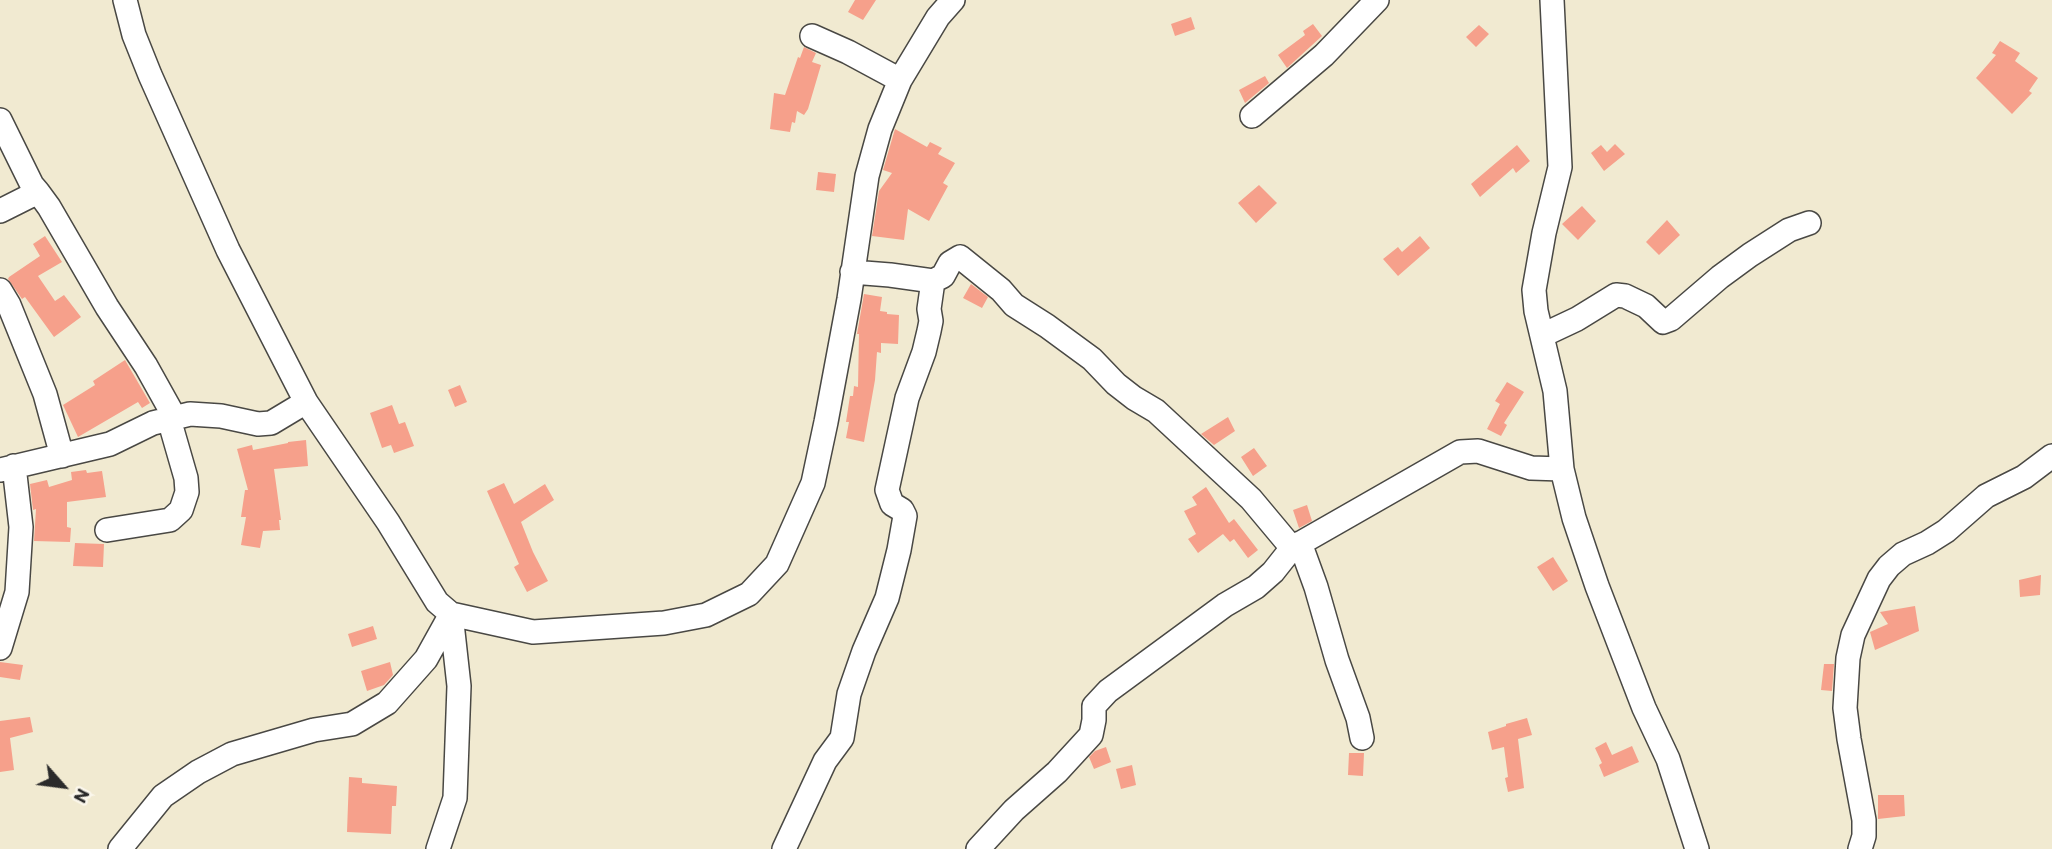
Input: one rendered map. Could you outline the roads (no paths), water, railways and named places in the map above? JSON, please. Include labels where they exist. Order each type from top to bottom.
[{"type":"street","points":[[125,0],[134,35],[150,75],[228,250],[306,402],[388,522],[437,602],[452,614],[533,632],[664,623],[706,615],[749,594],[777,564],[813,483],[826,422],[867,176],[880,129],[900,80],[938,17],[953,0]]},
{"type":"street","points":[[1252,116],[1324,55],[1377,0]]},
{"type":"street","points":[[1552,0],[1560,167],[1534,290],[1536,311],[1555,391],[1562,469],[1574,518],[1597,586],[1644,708],[1668,759],[1697,849]]},
{"type":"street","points":[[812,36],[900,80]]},
{"type":"street","points":[[0,120],[32,184],[49,207],[107,307],[146,366],[172,418],[186,478],[187,492],[181,510],[170,520],[107,530]]},
{"type":"street","points":[[0,211],[38,192]]},
{"type":"street","points":[[1543,335],[1616,295],[1625,296],[1646,306],[1663,322],[1671,319],[1750,255],[1789,230],[1809,223]]},
{"type":"street","points":[[852,272],[933,281],[943,276],[953,260],[960,257],[1001,290],[1014,305],[1048,326],[1092,359],[1116,384],[1156,411],[1251,499],[1296,546],[1316,587],[1362,738]]},
{"type":"street","points":[[784,849],[825,761],[842,738],[849,694],[887,598],[905,516],[902,510],[892,504],[887,490],[904,410],[929,331],[933,281]]},
{"type":"street","points":[[0,289],[45,394],[62,456]]},
{"type":"street","points":[[0,648],[18,592],[21,527],[7,468],[110,444],[153,423],[190,414],[221,415],[258,424],[271,423],[306,402]]},
{"type":"street","points":[[978,849],[1091,735],[1094,706],[1108,691],[1225,605],[1256,587],[1296,546],[1460,452],[1478,451],[1531,468],[1562,469]]},
{"type":"street","points":[[1860,849],[1864,836],[1864,820],[1846,708],[1848,658],[1853,635],[1875,588],[1889,566],[1903,554],[1927,543],[1986,496],[2024,477],[2052,456]]},
{"type":"street","points":[[120,849],[163,796],[198,772],[232,754],[314,730],[352,724],[387,703],[426,659],[452,614]]},
{"type":"street","points":[[438,849],[455,798],[459,686],[452,614]]}]
